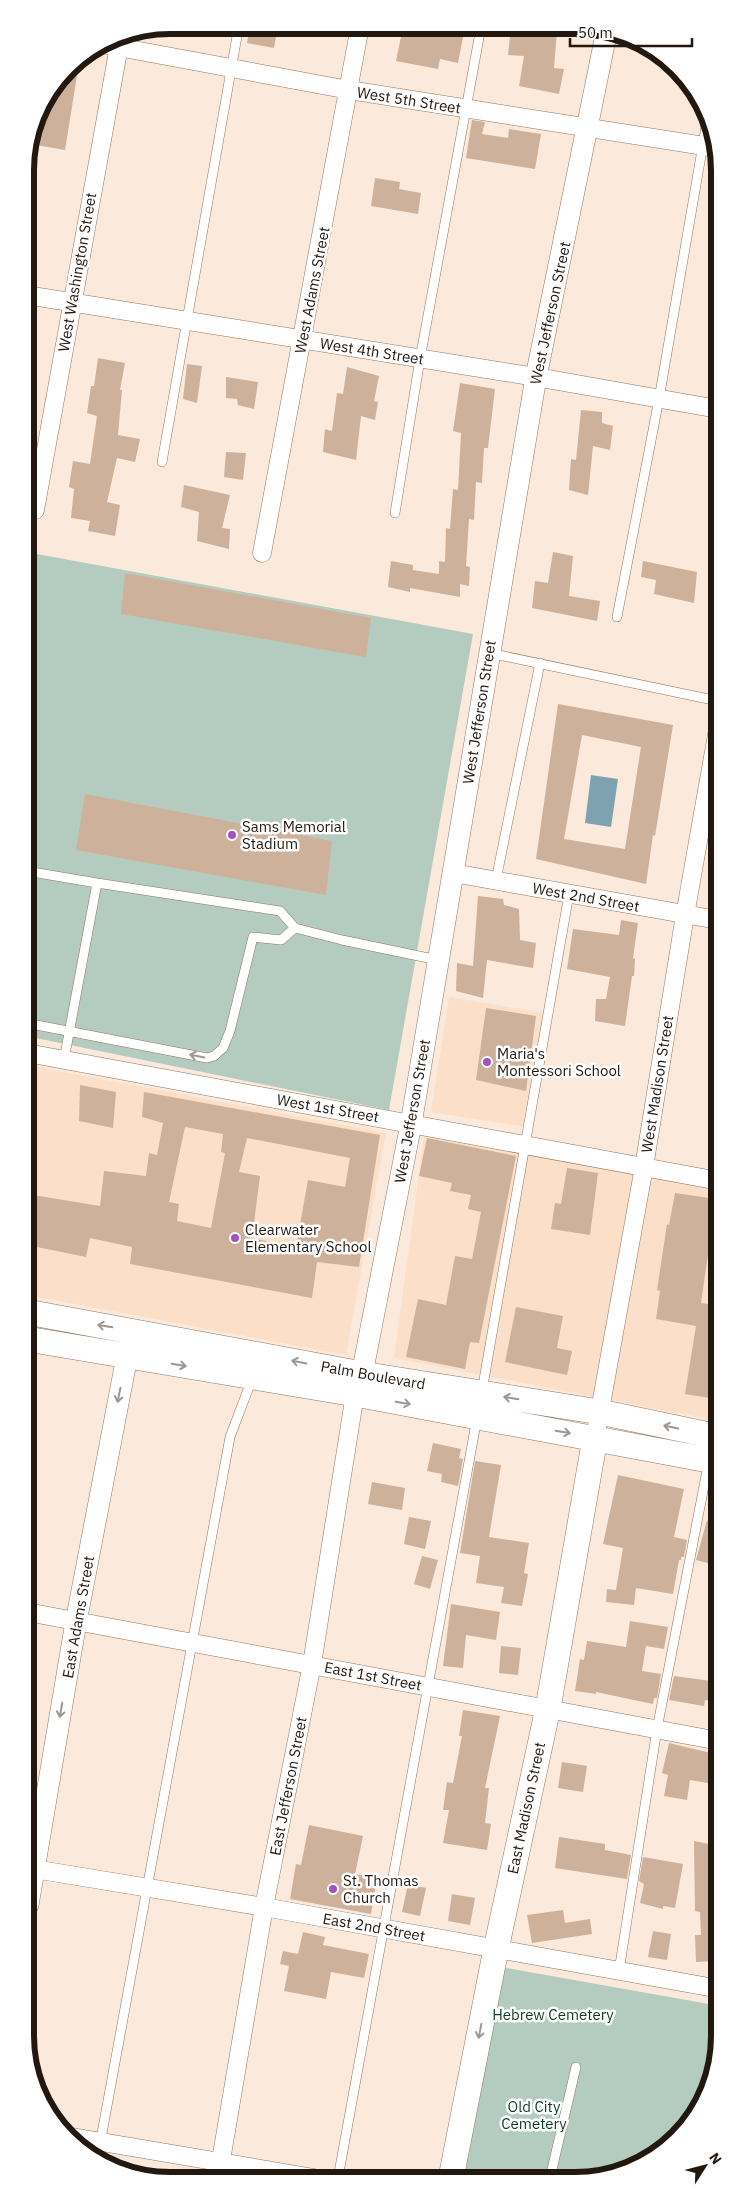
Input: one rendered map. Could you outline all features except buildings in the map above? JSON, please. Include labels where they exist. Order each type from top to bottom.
[{"type":"main road","name":"Palm Boulevard","points":[[34,1313],[133,1331],[358,1384],[480,1405],[595,1438],[711,1460]]},
{"type":"main road","name":"Palm Boulevard","points":[[34,1341],[252,1377],[358,1384]]},
{"type":"main road","name":"Palm Boulevard","points":[[480,1405],[600,1412],[711,1435]]},
{"type":"main road","name":"East Madison Street","points":[[452,2172],[496,1949],[548,1708],[595,1438]]},
{"type":"street","name":"West Adams Street","points":[[262,553],[359,34]]},
{"type":"street","name":"West Jefferson Street","points":[[358,1384],[411,1124],[536,377],[607,37]]},
{"type":"street","name":"West 5th Street","points":[[120,43],[231,68],[349,90],[709,147]]},
{"type":"street","name":"West Washington Street","points":[[35,510],[72,303],[113,46]]},
{"type":"street","name":"West 4th Street","points":[[34,296],[536,377],[711,408]]},
{"type":"street","name":"West Madison Street","points":[[595,1438],[644,1167],[711,769]]},
{"type":"street","name":"West 2nd Street","points":[[453,873],[711,919]]},
{"type":"street","name":"West 1st Street","points":[[34,1054],[711,1180]]},
{"type":"street","name":"East Adams Street","points":[[34,1853],[126,1356],[133,1331]]},
{"type":"street","name":"East Jefferson Street","points":[[220,2171],[264,1907],[312,1664],[358,1384]]},
{"type":"street","name":"East 1st Street","points":[[34,1613],[711,1739]]},
{"type":"street","name":"East 2nd Street","points":[[34,1869],[264,1907],[711,1987]]},
{"type":"street","points":[[86,2143],[99,2148],[233,2172]]},
{"type":"lane","points":[[162,462],[237,34]]},
{"type":"lane","points":[[395,513],[420,359],[480,34]]},
{"type":"lane","points":[[616,618],[710,149]]},
{"type":"lane","points":[[489,652],[711,700]]},
{"type":"lane","points":[[496,880],[540,664]]},
{"type":"lane","points":[[34,873],[280,911],[295,928],[438,960]]},
{"type":"lane","points":[[64,1060],[97,883]]},
{"type":"lane","points":[[339,2172],[480,1405],[569,894]]},
{"type":"lane","points":[[34,1024],[206,1058],[214,1056],[223,1048],[230,1031],[253,938],[281,940],[295,928]]},
{"type":"lane","points":[[99,2148],[230,1437],[252,1377]]},
{"type":"lane","points":[[619,1971],[657,1729],[711,1475]]},
{"type":"lane","points":[[551,2172],[576,2067]]},
{"type":"shaded area","name":"Maria's Montessori School","points":[[449,997],[544,1013],[526,1127],[431,1112]]},
{"type":"shaded area","points":[[34,1066],[386,1133],[346,1355],[34,1296]]},
{"type":"shaded area","points":[[425,1131],[711,1185],[711,1419],[394,1358]]},
{"type":"green space","name":"Sams Memorial Stadium","points":[[34,553],[473,634],[389,1110],[34,1038]]},
{"type":"green space","name":"Old City Cemetery","points":[[495,1966],[711,2004],[711,2046],[707,2072],[701,2089],[678,2126],[665,2139],[644,2154],[619,2165],[593,2171],[457,2172]]},
{"type":"water","points":[[591,775],[618,779],[611,827],[585,823]]},
{"type":"place","name":"Sams Memorial Stadium","points":[[232,835]]},
{"type":"place","name":"Maria's Montessori School","points":[[487,1062]]},
{"type":"place","name":"Clearwater Elementary School","points":[[235,1238]]},
{"type":"place","name":"St. Thomas Church","points":[[333,1889]]},
{"type":"park label","name":"Hebrew Cemetery","points":[[553,2014]]}]
